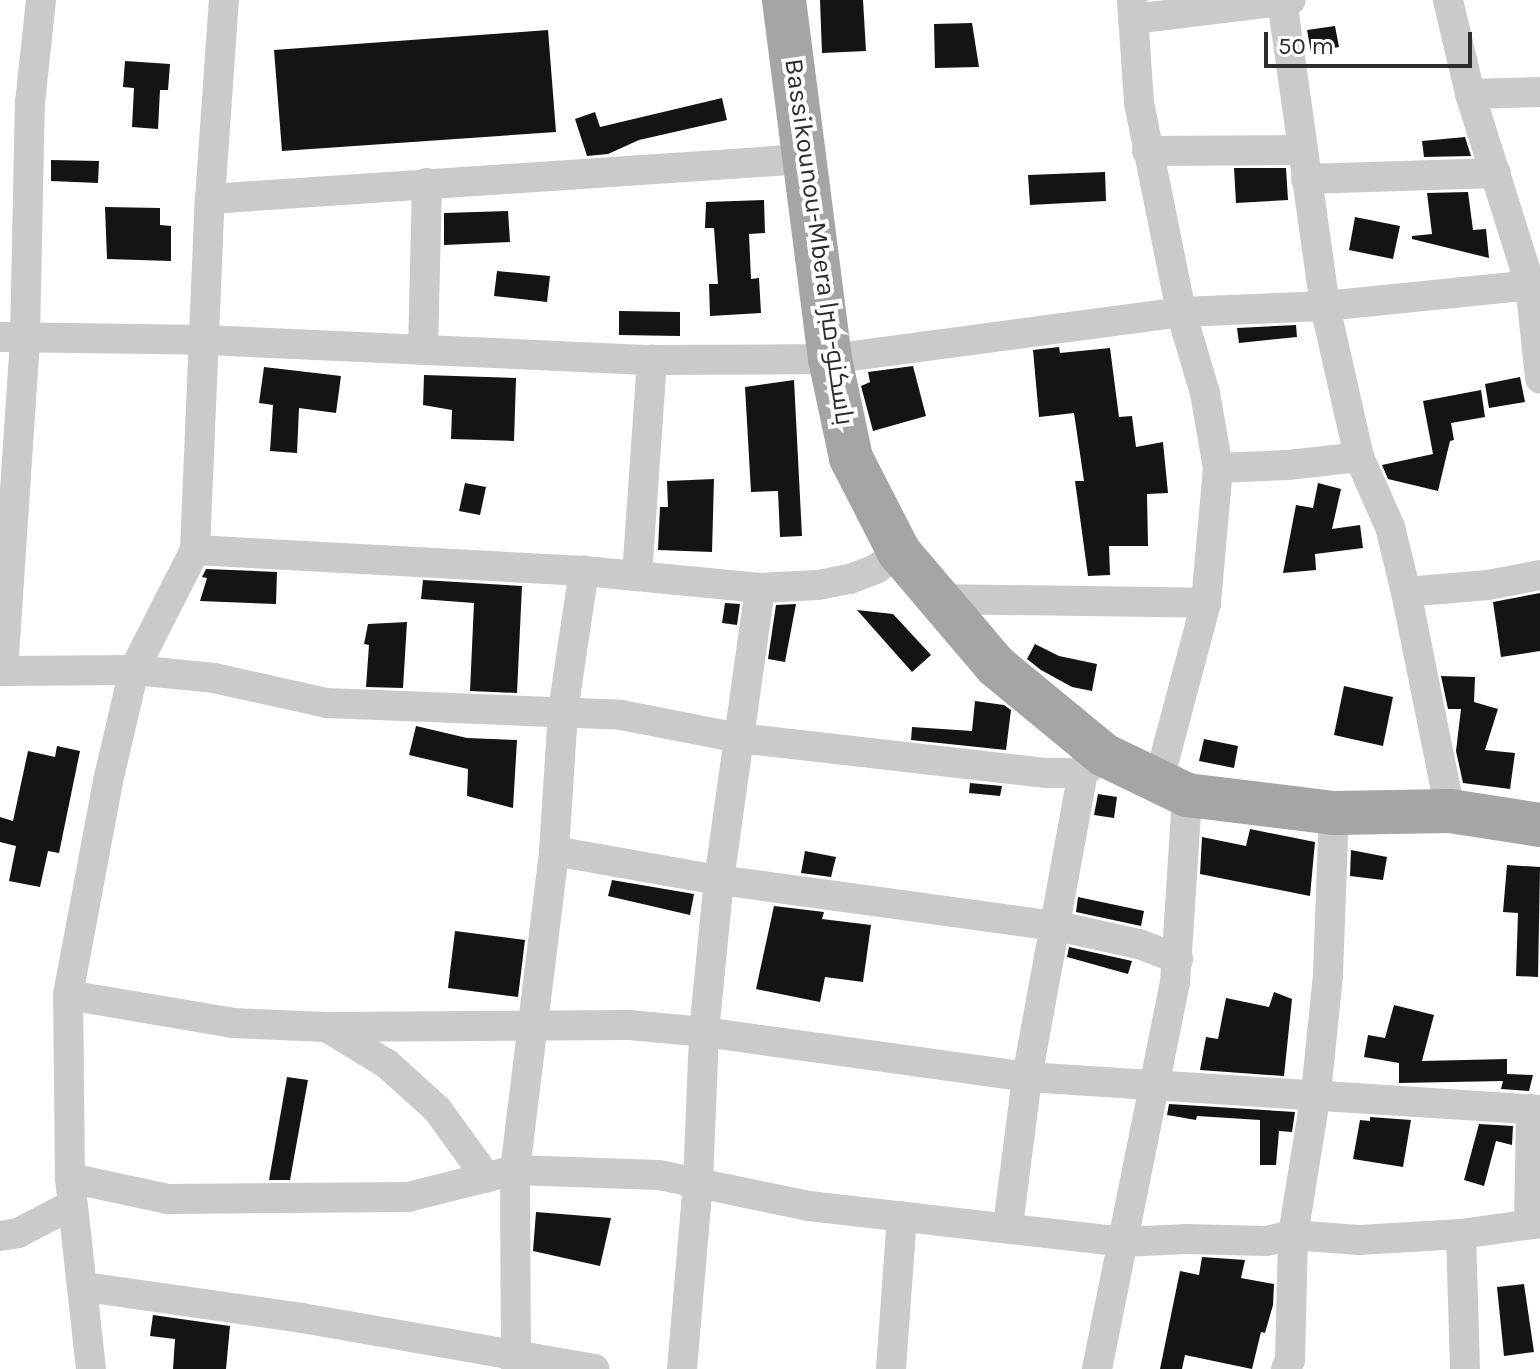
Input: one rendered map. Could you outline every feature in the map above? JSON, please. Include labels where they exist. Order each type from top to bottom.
[{"type":"main road","name":"Bassikounou-Mbera باسكنو-مبرا","points":[[784,0],[830,359],[851,458],[899,552],[996,666],[1094,764],[1173,789],[1334,813],[1450,811],[1540,825]]},
{"type":"street","points":[[41,0],[12,337],[1,671],[134,670],[214,678],[327,703],[621,715],[739,738],[1045,773],[1094,764],[1027,1077],[1008,1226]]},
{"type":"street","points":[[91,1369],[85,1287],[71,1192],[68,995],[108,781],[134,670],[195,550],[210,199],[224,0]]},
{"type":"street","points":[[1097,1369],[1178,959],[1173,789],[1206,603],[1218,468],[1205,393],[1181,312],[1147,151],[1139,103],[1133,10],[1285,0],[1304,165],[1325,306],[1359,457],[1390,527],[1450,811]]},
{"type":"street","points":[[1448,0],[1470,94],[1535,284],[1540,378]]},
{"type":"street","points":[[1470,94],[1540,92]]},
{"type":"street","points":[[1147,151],[1304,165],[1496,173]]},
{"type":"street","points":[[210,199],[804,159]]},
{"type":"street","points":[[423,350],[427,183]]},
{"type":"street","points":[[12,337],[206,340],[652,360],[830,359],[1181,312],[1325,306],[1535,284]]},
{"type":"street","points":[[637,575],[652,360]]},
{"type":"street","points":[[1218,468],[1359,457]]},
{"type":"street","points":[[195,550],[584,571],[760,588],[850,579],[876,569],[899,552]]},
{"type":"street","points":[[516,1362],[501,1174],[532,1028],[554,851],[563,711],[584,571]]},
{"type":"street","points":[[1406,592],[1488,585],[1540,575]]},
{"type":"street","points":[[682,1369],[698,1183],[704,1032],[719,880],[760,588]]},
{"type":"street","points":[[936,599],[1206,603]]},
{"type":"street","points":[[1286,1369],[1290,1360],[1293,1235],[1316,1093],[1328,974],[1334,813]]},
{"type":"street","points":[[554,851],[719,880],[1057,926],[1139,944],[1178,959]]},
{"type":"street","points":[[0,1236],[18,1233],[71,1192],[168,1199],[408,1197],[501,1174],[659,1175],[809,1206],[1008,1226],[1124,1242],[1186,1239],[1266,1241],[1293,1235],[1359,1240],[1461,1234],[1534,1224],[1536,1110],[1316,1093],[1027,1077],[704,1032],[629,1025],[326,1027],[233,1023],[68,995]]},
{"type":"street","points":[[326,1027],[387,1064],[501,1174]]},
{"type":"street","points":[[891,1369],[902,1216]]},
{"type":"street","points":[[1461,1234],[1465,1369]]},
{"type":"street","points":[[85,1287],[302,1318],[516,1362],[595,1369]]},
{"type":"building","points":[[820,0],[863,0],[866,51],[822,53]]},
{"type":"building","points":[[972,23],[979,67],[935,68],[934,24]]},
{"type":"building","points":[[1335,26],[1339,47],[1311,52],[1307,30]]},
{"type":"building","points":[[548,30],[556,132],[282,151],[274,50]]},
{"type":"building","points":[[125,61],[170,64],[168,90],[160,90],[158,129],[132,127],[134,88],[123,87]]},
{"type":"building","points":[[722,98],[727,120],[639,140],[608,154],[587,156],[575,119],[595,112],[600,127]]},
{"type":"building","points":[[1465,137],[1471,156],[1424,157],[1422,141]]},
{"type":"building","points":[[51,160],[99,161],[98,183],[51,181]]},
{"type":"building","points":[[1234,168],[1286,168],[1288,200],[1236,203]]},
{"type":"building","points":[[1105,172],[1106,201],[1030,205],[1028,175]]},
{"type":"building","points":[[1468,192],[1473,230],[1486,229],[1489,258],[1412,239],[1412,236],[1432,234],[1427,193]]},
{"type":"building","points":[[764,200],[765,233],[749,234],[751,279],[759,278],[761,313],[710,316],[709,284],[718,284],[714,228],[705,228],[706,202]]},
{"type":"building","points":[[105,207],[160,208],[160,225],[171,226],[171,261],[107,259]]},
{"type":"building","points":[[508,211],[510,242],[444,245],[444,213]]},
{"type":"building","points":[[1355,217],[1400,226],[1393,259],[1349,250]]},
{"type":"building","points":[[497,271],[550,276],[547,302],[494,296]]},
{"type":"building","points":[[619,311],[680,312],[680,336],[619,335]]},
{"type":"building","points":[[1296,325],[1297,337],[1239,343],[1237,328]]},
{"type":"building","points":[[1059,347],[1060,353],[1110,348],[1119,417],[1132,416],[1136,447],[1163,442],[1168,493],[1147,494],[1148,546],[1109,546],[1110,575],[1088,576],[1075,481],[1084,481],[1074,413],[1039,417],[1033,350]]},
{"type":"building","points":[[913,366],[926,416],[873,431],[861,386],[870,382],[868,372]]},
{"type":"building","points":[[264,367],[341,376],[336,413],[299,408],[297,453],[270,451],[273,405],[259,403]]},
{"type":"building","points":[[424,375],[516,378],[514,441],[451,439],[452,410],[423,405]]},
{"type":"building","points":[[1520,377],[1525,402],[1489,408],[1485,384]]},
{"type":"building","points":[[794,380],[802,536],[780,537],[778,491],[751,492],[745,387]]},
{"type":"building","points":[[1481,390],[1485,417],[1451,423],[1454,440],[1450,441],[1438,491],[1388,479],[1382,465],[1433,454],[1423,401]]},
{"type":"building","points":[[714,479],[712,552],[658,550],[660,507],[668,507],[667,481]]},
{"type":"building","points":[[465,483],[486,487],[480,515],[459,511]]},
{"type":"building","points":[[1318,483],[1341,489],[1332,529],[1360,525],[1363,548],[1315,554],[1316,570],[1283,573],[1296,505],[1313,508]]},
{"type":"building","points":[[206,569],[277,572],[276,604],[200,601],[207,578],[202,577]]},
{"type":"building","points":[[423,580],[522,586],[517,693],[470,691],[474,603],[421,599]]},
{"type":"building","points":[[1540,593],[1540,651],[1501,657],[1493,602]]},
{"type":"building","points":[[725,603],[740,604],[737,625],[722,623]]},
{"type":"building","points":[[796,604],[785,662],[768,659],[776,605]]},
{"type":"building","points":[[857,610],[893,614],[931,655],[912,672]]},
{"type":"building","points":[[407,622],[403,688],[366,687],[369,645],[364,644],[368,624]]},
{"type":"building","points":[[1035,644],[1059,656],[1097,664],[1092,691],[1072,687],[1027,659]]},
{"type":"building","points":[[1441,676],[1475,677],[1474,702],[1498,709],[1485,750],[1515,753],[1510,789],[1463,783],[1456,751],[1461,709],[1448,709]]},
{"type":"building","points":[[1344,686],[1393,697],[1383,746],[1334,735]]},
{"type":"building","points":[[975,701],[1004,705],[1011,710],[1006,750],[911,740],[912,727],[972,731]]},
{"type":"building","points":[[416,726],[467,738],[517,740],[513,808],[467,796],[468,769],[409,755]]},
{"type":"building","points":[[1204,739],[1238,746],[1234,768],[1199,761]]},
{"type":"building","points":[[57,746],[80,751],[59,853],[48,851],[40,887],[9,881],[16,846],[0,842],[0,817],[13,821],[28,751],[55,757]]},
{"type":"building","points":[[970,783],[1002,786],[1000,796],[969,793]]},
{"type":"building","points":[[1098,794],[1117,797],[1114,818],[1094,815]]},
{"type":"building","points":[[1250,829],[1315,842],[1310,896],[1200,874],[1202,837],[1246,846]]},
{"type":"building","points":[[1351,850],[1387,857],[1383,880],[1350,876]]},
{"type":"building","points":[[805,851],[836,857],[831,877],[801,873]]},
{"type":"building","points":[[1507,865],[1540,867],[1538,977],[1516,976],[1518,913],[1503,912]]},
{"type":"building","points":[[612,880],[694,894],[690,915],[608,896]]},
{"type":"building","points":[[1078,897],[1144,911],[1141,926],[1076,912]]},
{"type":"building","points":[[774,906],[824,912],[822,919],[871,925],[863,982],[825,977],[820,1002],[756,989]]},
{"type":"building","points":[[455,931],[525,940],[518,997],[448,988]]},
{"type":"building","points":[[1069,947],[1132,961],[1128,974],[1067,957]]},
{"type":"building","points":[[1274,992],[1292,999],[1284,1076],[1200,1070],[1206,1037],[1218,1039],[1226,998],[1269,1007]]},
{"type":"building","points":[[1394,1005],[1434,1015],[1422,1061],[1507,1059],[1507,1074],[1533,1075],[1529,1091],[1501,1089],[1503,1081],[1399,1083],[1399,1063],[1364,1057],[1368,1035],[1385,1038]]},
{"type":"building","points":[[287,1077],[308,1080],[290,1180],[269,1180]]},
{"type":"building","points":[[1169,1104],[1295,1112],[1292,1132],[1279,1131],[1276,1165],[1260,1165],[1260,1120],[1197,1116],[1196,1120],[1167,1115]]},
{"type":"building","points":[[1370,1117],[1411,1120],[1403,1167],[1353,1159],[1360,1120],[1370,1121]]},
{"type":"building","points":[[1479,1124],[1513,1126],[1512,1145],[1496,1141],[1484,1186],[1464,1180]]},
{"type":"building","points":[[536,1212],[611,1218],[600,1266],[533,1251]]},
{"type":"building","points":[[1202,1257],[1245,1260],[1241,1278],[1274,1284],[1273,1305],[1265,1333],[1261,1332],[1252,1369],[1185,1355],[1182,1369],[1160,1369],[1180,1271],[1199,1275]]},
{"type":"building","points":[[1524,1284],[1534,1352],[1504,1356],[1497,1287]]},
{"type":"building","points":[[153,1315],[230,1326],[226,1369],[173,1369],[175,1339],[150,1336]]}]
